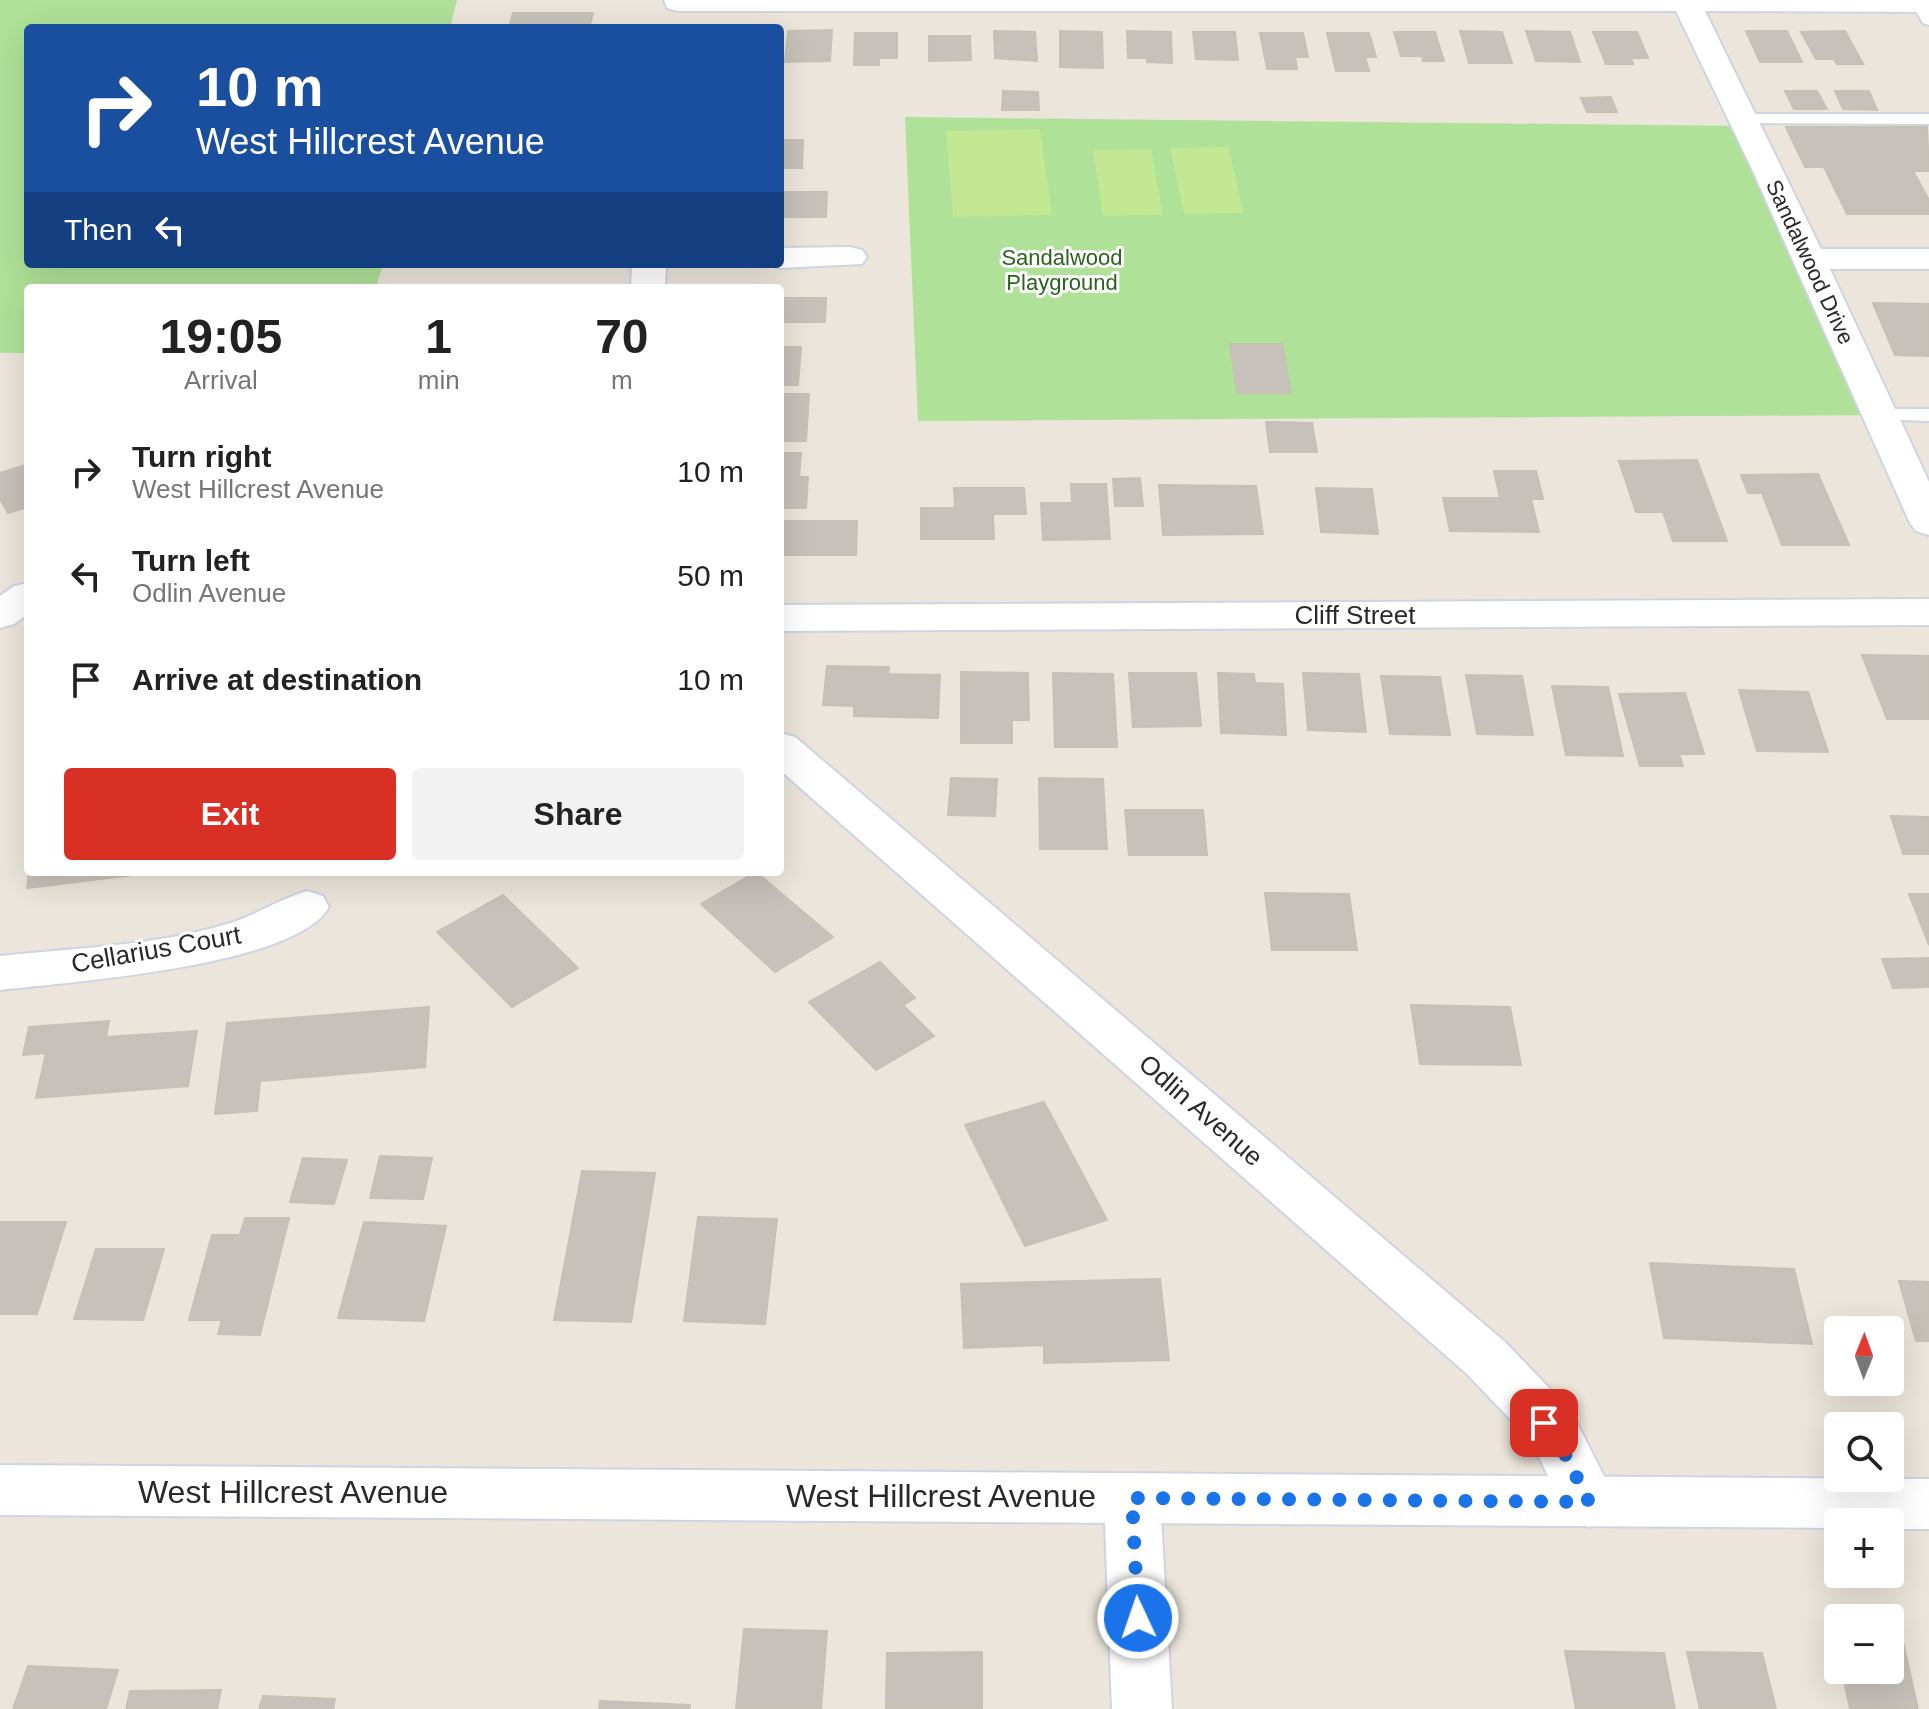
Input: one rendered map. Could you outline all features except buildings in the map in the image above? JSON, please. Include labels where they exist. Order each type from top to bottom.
[{"type":"street","points":[[674,10],[918,1],[1686,3],[1926,9]]},
{"type":"street","name":"Sandalwood Drive","points":[[1686,3],[1810,259],[1929,523]]},
{"type":"street","points":[[784,258],[850,257]]},
{"type":"street","points":[[1810,259],[1929,259]]},
{"type":"street","points":[[0,615],[24,598]]},
{"type":"street","name":"Cliff Street","points":[[784,618],[1929,612]]},
{"type":"street","name":"Odlin Avenue","points":[[784,750],[1486,1358],[1530,1404],[1559,1442],[1589,1502]]},
{"type":"street","name":"Cellarius Court","points":[[0,973],[167,952],[225,941],[268,928],[307,907]]},
{"type":"street","name":"West Hillcrest Avenue","points":[[0,1490],[1929,1504]]},
{"type":"street","points":[[1132,1498],[1142,1709]]},
{"type":"lane","points":[[1744,119],[1929,119]]},
{"type":"lane","points":[[1880,415],[1929,415]]},
{"type":"green space","points":[[0,0],[457,0],[453,24],[24,24],[24,268],[382,268],[377,284],[24,284],[24,353],[0,353]]},
{"type":"green space","name":"Sandalwood Playground","points":[[905,117],[1747,126],[1880,415],[918,421]]},
{"type":"green space","points":[[1040,129],[1052,215],[953,217],[946,131]]},
{"type":"green space","points":[[1229,147],[1243,213],[1184,214],[1170,148]]},
{"type":"green space","points":[[1151,149],[1163,215],[1103,216],[1093,150]]},
{"type":"route","points":[[1138,1618],[1132,1498],[1589,1502],[1559,1442],[1544,1423]]}]
